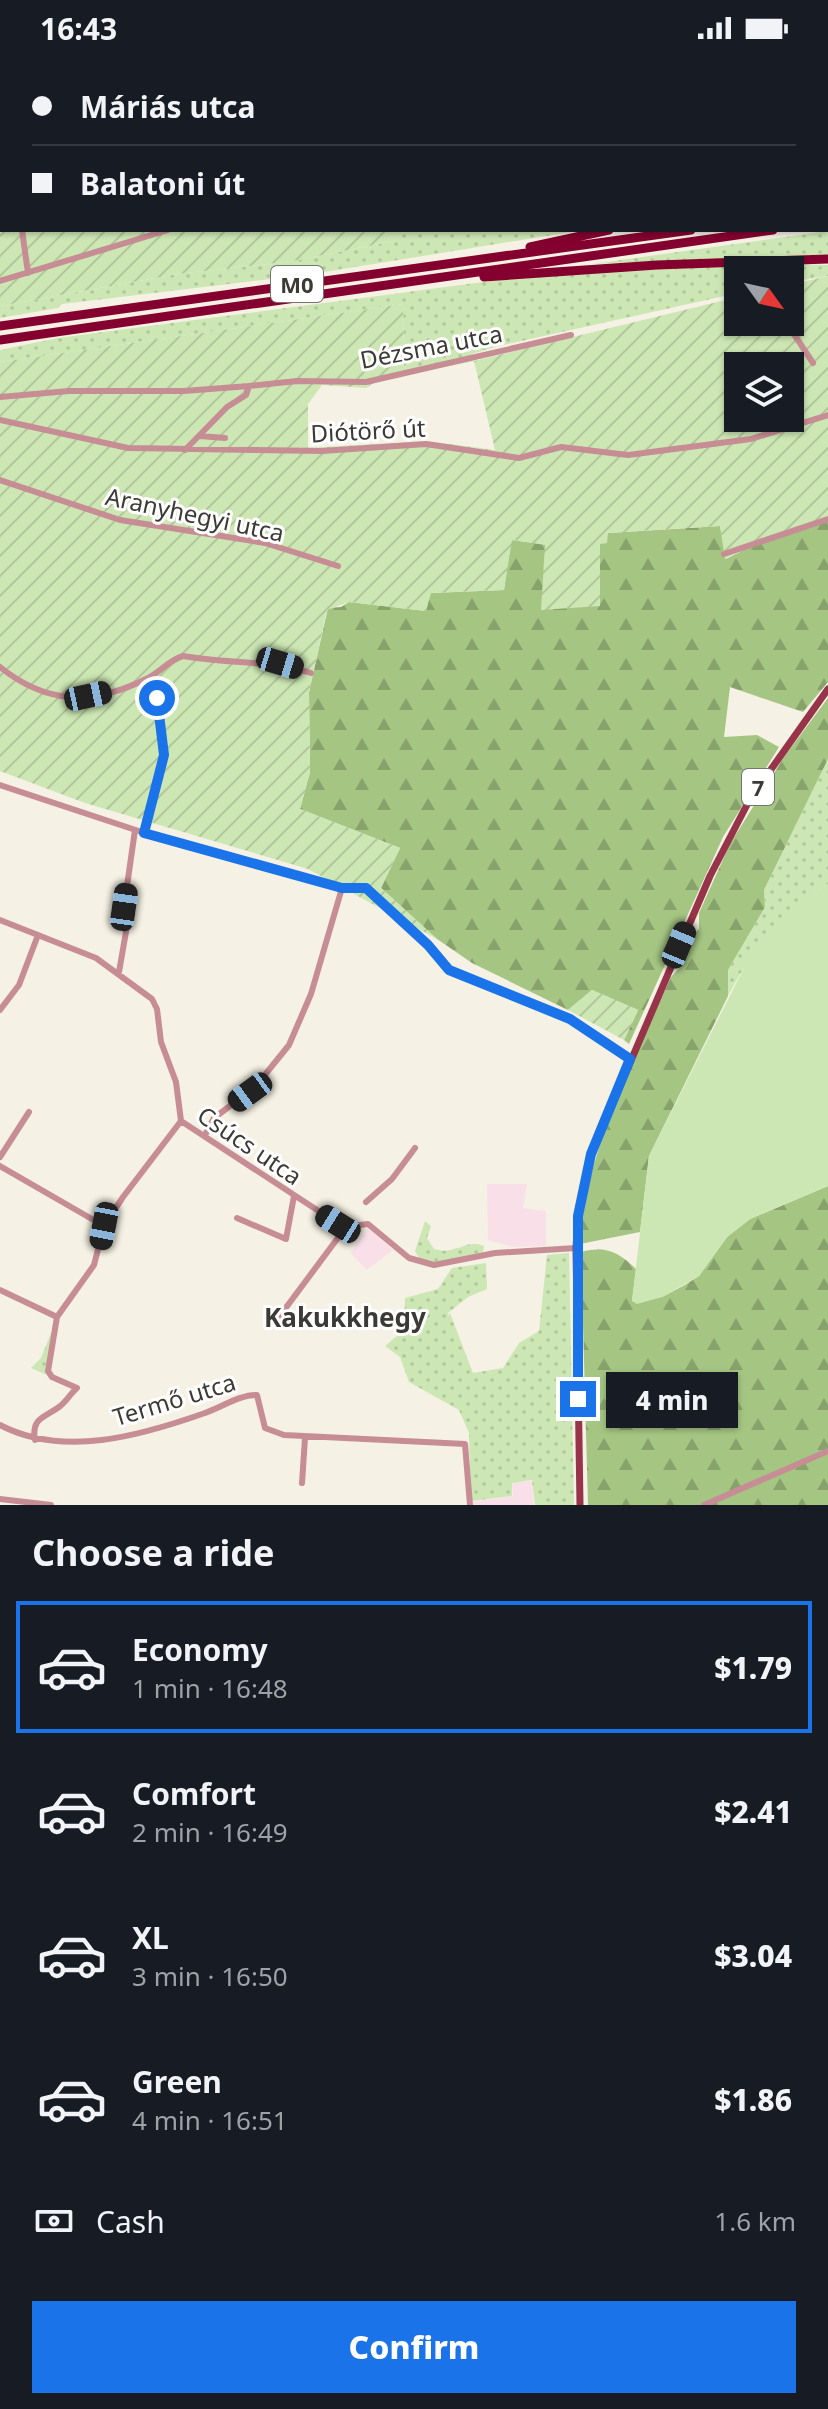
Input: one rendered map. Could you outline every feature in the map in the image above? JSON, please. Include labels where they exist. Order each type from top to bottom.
[{"type":"highway","points":[[500,256],[514,249],[599,232]]},
{"type":"highway","name":"M0","points":[[0,326],[676,232]]},
{"type":"highway","name":"M0","points":[[0,343],[30,335],[759,232]]},
{"type":"highway","points":[[460,275],[499,277],[570,269],[828,259]]},
{"type":"main road","name":"7","points":[[580,1505],[576,1248],[580,1201],[591,1154],[732,830],[765,775],[828,689]]},
{"type":"street","points":[[22,232],[28,273]]},
{"type":"street","points":[[0,281],[161,232]]},
{"type":"street","name":"Dézsma utca","points":[[0,397],[60,392],[184,391],[297,381],[366,382],[571,335]]},
{"type":"street","points":[[795,336],[813,363]]},
{"type":"street","points":[[185,450],[227,407],[246,395],[249,386]]},
{"type":"street","name":"Diótörő út","points":[[0,420],[38,426],[113,446],[322,451],[426,444],[511,458],[567,447],[628,455],[751,439],[828,415]]},
{"type":"street","points":[[200,436],[225,438]]},
{"type":"street","name":"Aranyhegyi utca","points":[[0,480],[120,520],[265,543],[338,566]]},
{"type":"street","points":[[724,554],[828,519]]},
{"type":"street","points":[[0,667],[30,689],[66,697],[128,686],[154,675],[183,656],[229,664],[280,663],[311,673]]},
{"type":"street","points":[[144,833],[165,750],[154,675]]},
{"type":"street","points":[[0,785],[144,833],[342,888],[366,888],[428,945],[449,970],[570,1019],[630,1059]]},
{"type":"street","points":[[119,972],[127,926],[124,907],[135,830]]},
{"type":"street","points":[[205,1135],[220,1112],[255,1087],[289,1045],[311,994],[342,888]]},
{"type":"street","name":"Csúcs utca","points":[[0,920],[96,958],[146,993],[157,1009],[161,1042],[176,1082],[181,1121],[343,1227],[368,1224],[409,1258],[434,1265],[495,1253],[576,1248]]},
{"type":"street","points":[[1,1007],[19,985],[38,935]]},
{"type":"street","points":[[0,1157],[29,1112]]},
{"type":"street","points":[[35,1440],[33,1428],[39,1418],[57,1409],[77,1388],[52,1377],[48,1371],[57,1317],[97,1259],[104,1226],[181,1121]]},
{"type":"street","points":[[366,1202],[392,1179],[415,1148]]},
{"type":"street","points":[[0,1166],[104,1226]]},
{"type":"street","points":[[237,1218],[286,1239],[294,1196]]},
{"type":"street","points":[[279,1317],[347,1226]]},
{"type":"street","points":[[0,1290],[57,1317]]},
{"type":"street","name":"Termő utca","points":[[0,1425],[35,1440],[79,1443],[147,1431],[251,1395],[260,1398],[263,1422],[269,1431],[305,1438],[465,1444],[470,1505]]},
{"type":"street","points":[[302,1483],[305,1438]]},
{"type":"street","points":[[704,1505],[828,1451]]},
{"type":"street","points":[[0,1499],[51,1505]]},
{"type":"shaded area","points":[[487,1184],[527,1184],[523,1208],[546,1211],[546,1246],[514,1247],[488,1240]]},
{"type":"shaded area","points":[[368,1228],[393,1250],[367,1270],[350,1253]]},
{"type":"shaded area","points":[[532,1481],[534,1505],[470,1505],[470,1502],[513,1496],[512,1483]]},
{"type":"green space","points":[[0,232],[394,232],[394,241],[293,261],[178,274],[0,306]]},
{"type":"green space","points":[[394,232],[571,232],[312,274],[62,304],[58,308],[0,318],[0,306],[178,274],[293,261],[394,241]]},
{"type":"green space","points":[[828,232],[828,255],[724,256],[724,259],[592,264]]},
{"type":"green space","points":[[804,264],[828,265],[828,276],[804,280]]},
{"type":"green space","points":[[724,267],[724,296],[499,346],[472,354],[474,361],[404,375],[403,304],[0,362],[0,350],[58,338],[491,281],[609,271]]},
{"type":"green space","points":[[828,276],[828,521],[756,544],[725,559],[720,526],[608,533],[607,543],[600,544],[600,606],[541,610],[545,545],[512,540],[504,590],[431,593],[426,611],[349,602],[327,610],[309,692],[310,772],[300,809],[400,848],[381,888],[437,939],[308,869],[85,803],[0,771],[0,362],[403,304],[404,375],[380,379],[366,388],[322,385],[308,404],[308,448],[427,441],[495,450],[474,361],[724,300],[724,336],[804,336],[804,282]]},
{"type":"green space","points":[[828,521],[828,682],[803,712],[730,687],[724,737],[757,735],[779,747],[723,837],[629,1044],[624,1040],[638,1010],[592,990],[568,1010],[472,963],[437,939],[381,888],[400,848],[300,809],[310,772],[309,692],[328,608],[341,607],[349,602],[426,611],[430,593],[504,590],[511,540],[545,544],[600,605],[600,543],[608,533],[720,526],[726,559],[756,544]]},
{"type":"green space","points":[[828,698],[828,759],[764,890],[765,907],[728,970],[728,996],[649,1156],[640,1232],[580,1244],[592,1174],[614,1107],[671,977],[682,965],[681,954],[687,940],[699,929],[699,913],[730,844],[784,757]]},
{"type":"green space","points":[[828,759],[828,884],[770,932],[728,996],[728,970],[765,907],[764,890]]},
{"type":"green space","points":[[828,884],[828,1186],[750,1219],[727,1237],[699,1276],[662,1297],[637,1304],[632,1301],[649,1156],[752,952],[783,915]]},
{"type":"green space","points":[[592,990],[638,1010],[624,1040],[568,1010]]},
{"type":"green space","points":[[828,1186],[828,1505],[588,1505],[581,1252],[611,1252],[636,1269],[632,1301],[662,1297],[699,1276],[727,1237],[750,1219]]},
{"type":"green space","points":[[425,1221],[431,1226],[427,1238],[434,1249],[441,1251],[478,1244],[484,1246],[483,1252],[438,1263],[420,1260],[415,1251]]},
{"type":"green space","points":[[569,1253],[574,1505],[535,1505],[532,1480],[512,1483],[512,1496],[471,1501],[469,1433],[459,1410],[409,1382],[400,1357],[385,1346],[404,1330],[405,1298],[438,1289],[452,1268],[486,1263],[487,1289],[468,1297],[448,1313],[448,1316],[450,1313],[473,1373],[503,1368],[519,1343],[539,1331],[547,1255]]},
{"type":"green space","points":[[51,1333],[47,1375],[31,1368],[41,1358]]},
{"type":"district","name":"Kakukkhegy","points":[[345,1317]]},
{"type":"route","points":[[157,698],[164,755],[144,833],[342,888],[366,888],[428,945],[449,970],[570,1019],[630,1059],[591,1154],[578,1216],[578,1399]]}]
